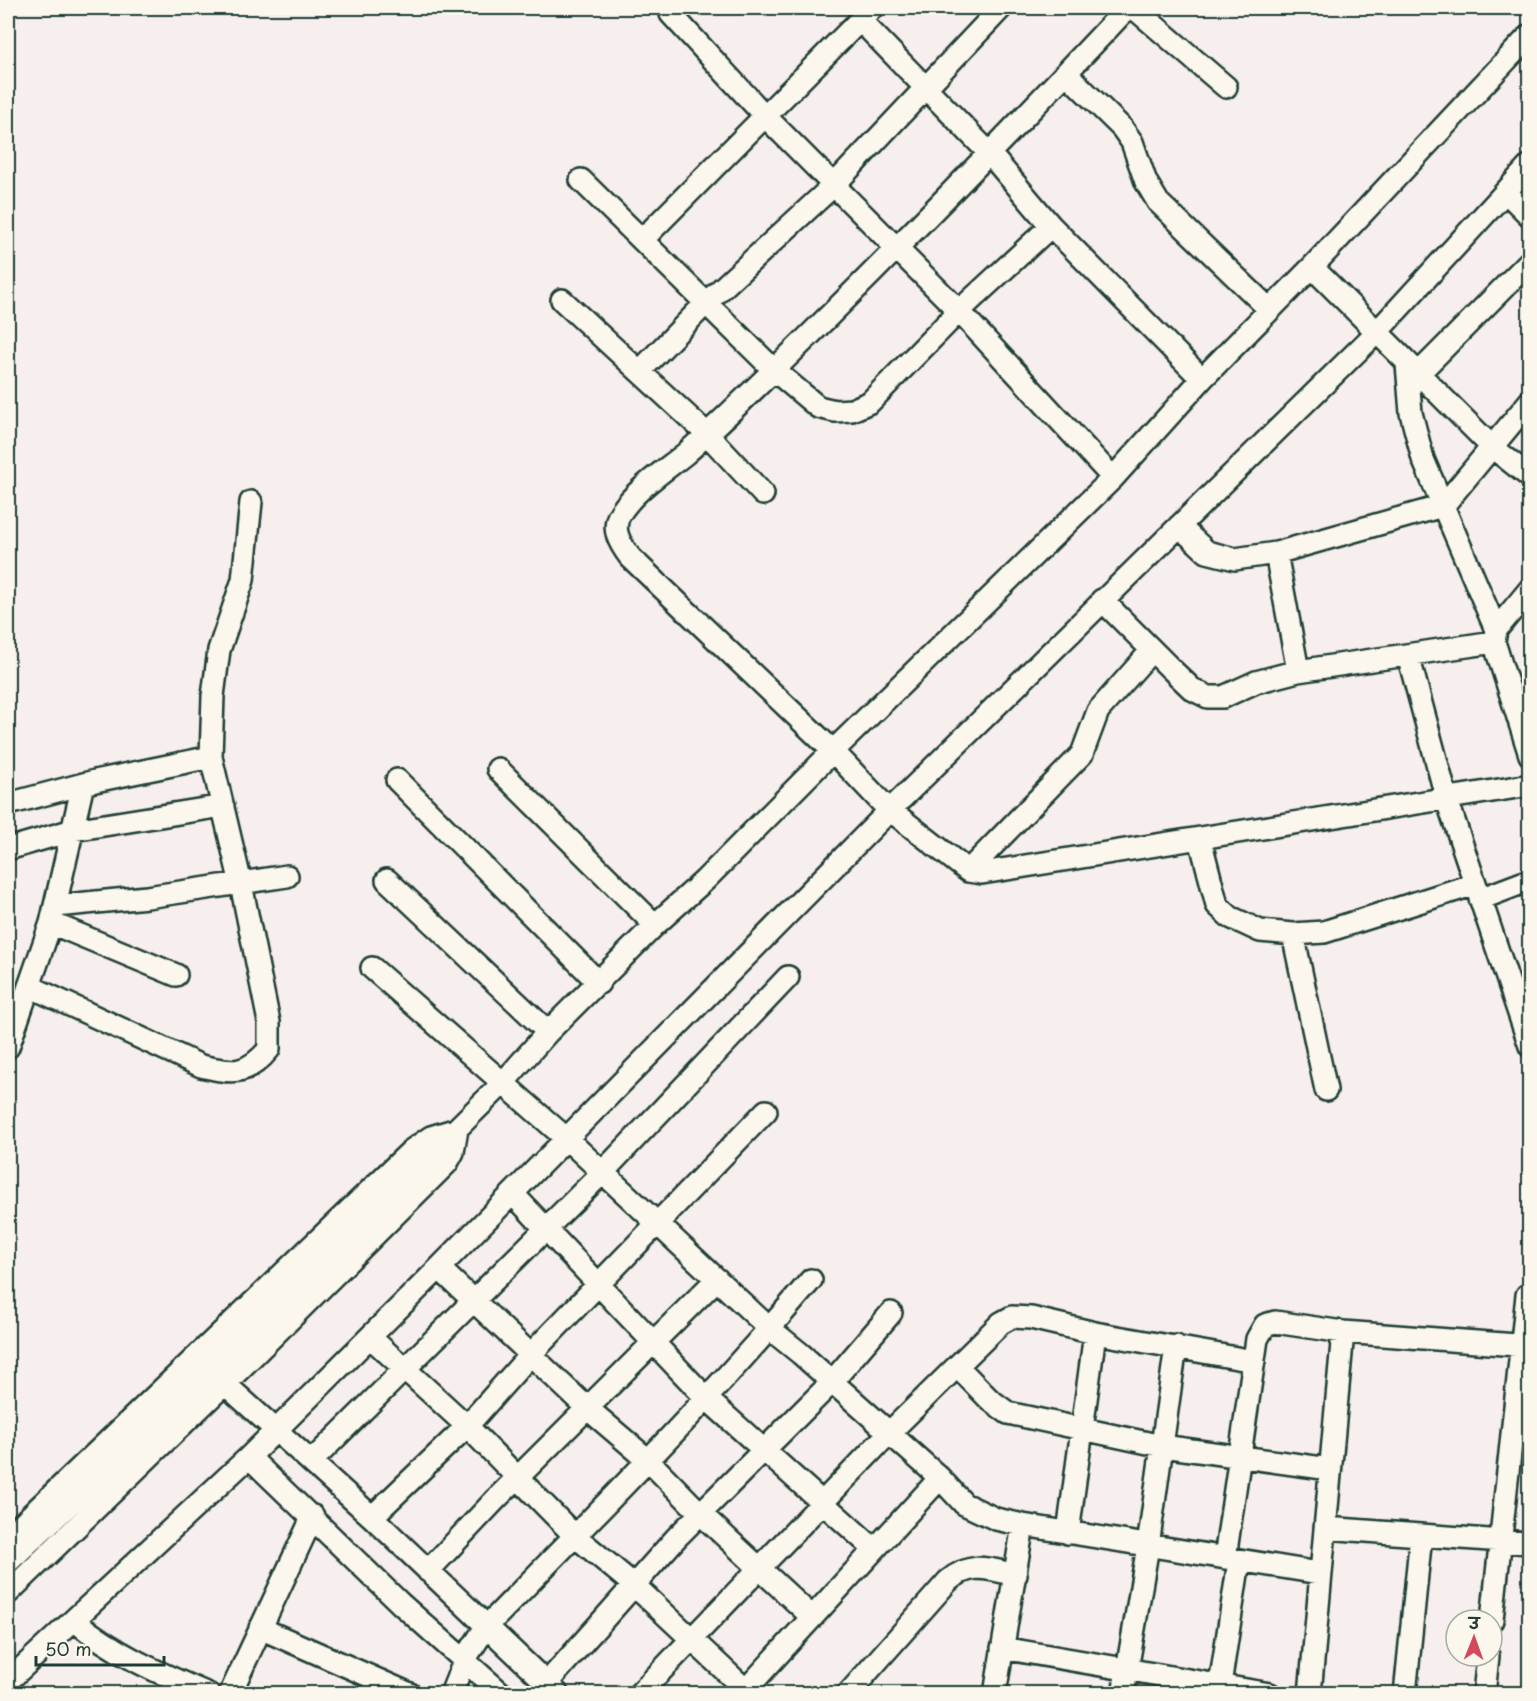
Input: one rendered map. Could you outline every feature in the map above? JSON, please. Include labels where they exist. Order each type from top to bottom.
[{"type":"street","points":[[641,370],[706,303],[834,184],[1001,8]]},
{"type":"street","points":[[1126,8],[990,154],[774,370],[708,434],[633,498],[620,513],[616,527],[618,541],[630,557],[833,751],[888,809],[968,871],[982,873],[1530,785]]},
{"type":"street","points":[[1134,8],[1226,87]]},
{"type":"street","points":[[671,14],[764,115],[959,311],[1113,478]]},
{"type":"street","points":[[642,240],[866,14],[924,88],[990,154],[1051,226],[1202,379]]},
{"type":"street","points":[[8,1562],[204,1378],[457,1130],[548,1032],[655,925],[705,880],[833,751],[1113,478],[1202,379],[1312,267],[1530,35]]},
{"type":"street","points":[[1066,73],[1122,128],[1132,142],[1146,182],[1158,202],[1270,310]]},
{"type":"street","points":[[8,1681],[249,1457],[273,1426],[370,1337],[513,1194],[564,1137],[888,809],[1179,526],[1530,165]]},
{"type":"street","points":[[581,180],[774,370],[818,407],[835,411],[852,410],[870,402],[959,311],[1051,226]]},
{"type":"street","points":[[1506,192],[1530,216]]},
{"type":"street","points":[[1530,261],[1412,369],[1411,413],[1423,459],[1495,636],[1530,755]]},
{"type":"street","points":[[1312,267],[1492,447],[1530,477]]},
{"type":"street","points":[[562,300],[641,370],[708,434],[763,494]]},
{"type":"street","points":[[1179,526],[1207,552],[1222,558],[1235,559],[1276,553],[1443,506],[1530,401]]},
{"type":"street","points":[[28,986],[201,1066],[228,1072],[242,1071],[258,1062],[269,1049],[271,1037],[241,884],[211,757],[213,696],[219,650],[243,580],[251,502]]},
{"type":"street","points":[[1276,553],[1298,671]]},
{"type":"street","points":[[1102,600],[1192,688],[1208,697],[1223,697],[1256,682],[1298,671],[1408,655],[1495,636],[1530,589]]},
{"type":"street","points":[[968,871],[1082,754],[1098,711],[1152,650]]},
{"type":"street","points":[[1408,655],[1447,800],[1530,1046]]},
{"type":"street","points":[[8,804],[83,784],[211,757]]},
{"type":"street","points":[[498,769],[655,925]]},
{"type":"street","points":[[397,780],[599,983]]},
{"type":"street","points":[[8,1047],[53,915],[83,784]]},
{"type":"street","points":[[8,849],[73,830],[223,806]]},
{"type":"street","points":[[1200,839],[1217,905],[1230,917],[1260,931],[1293,934],[1324,932],[1478,891],[1530,880]]},
{"type":"street","points":[[53,915],[287,876]]},
{"type":"street","points":[[387,880],[548,1032]]},
{"type":"street","points":[[53,915],[176,975]]},
{"type":"street","points":[[1293,934],[1326,1090]]},
{"type":"street","points":[[372,968],[564,1137],[770,1329],[940,1478],[964,1504],[979,1513],[1023,1525],[1319,1573]]},
{"type":"street","points":[[312,1461],[602,1173],[789,977]]},
{"type":"street","points":[[372,1517],[467,1426],[530,1355],[766,1111]]},
{"type":"street","points":[[8,1593],[225,1384],[447,1163],[453,1152],[457,1130]]},
{"type":"street","points":[[8,1537],[412,1149],[431,1137],[457,1130]]},
{"type":"street","points":[[513,1194],[706,1398],[763,1452],[874,1549]]},
{"type":"street","points":[[439,1268],[587,1408],[648,1460],[701,1514],[812,1617]]},
{"type":"street","points":[[428,1571],[518,1476],[717,1279]]},
{"type":"street","points":[[451,1694],[468,1655],[484,1630],[706,1398],[770,1329],[811,1280]]},
{"type":"street","points":[[1493,1608],[1525,1346],[1527,1295]]},
{"type":"street","points":[[225,1384],[372,1517],[484,1630],[552,1689],[635,1586],[701,1514],[831,1383],[891,1313]]},
{"type":"street","points":[[639,1694],[889,1433],[1001,1323],[1012,1317],[1031,1318],[1254,1361]]},
{"type":"street","points":[[1227,1688],[1232,1560],[1242,1457],[1254,1361],[1260,1331],[1265,1325],[1275,1322],[1343,1332],[1525,1346]]},
{"type":"street","points":[[1068,1533],[1095,1332]]},
{"type":"street","points":[[1310,1694],[1319,1573],[1343,1332]]},
{"type":"street","points":[[370,1337],[467,1426],[575,1536],[693,1638],[746,1692],[940,1478]]},
{"type":"street","points":[[1123,1694],[1148,1546],[1176,1346]]},
{"type":"street","points":[[957,1366],[989,1399],[1008,1413],[1162,1446],[1330,1469]]},
{"type":"street","points":[[249,1457],[313,1516],[401,1604],[468,1655],[502,1694]]},
{"type":"street","points":[[230,1694],[313,1516]]},
{"type":"street","points":[[995,1694],[1023,1525]]},
{"type":"street","points":[[1325,1528],[1530,1543]]},
{"type":"street","points":[[1405,1694],[1421,1535]]},
{"type":"street","points":[[848,1694],[948,1581],[960,1571],[977,1567],[1016,1575]]},
{"type":"street","points":[[74,1620],[99,1641],[120,1654],[208,1694]]},
{"type":"street","points":[[260,1628],[410,1694]]},
{"type":"street","points":[[1002,1648],[1270,1694]]},
{"type":"street","points":[[1484,1694],[1487,1668]]}]
